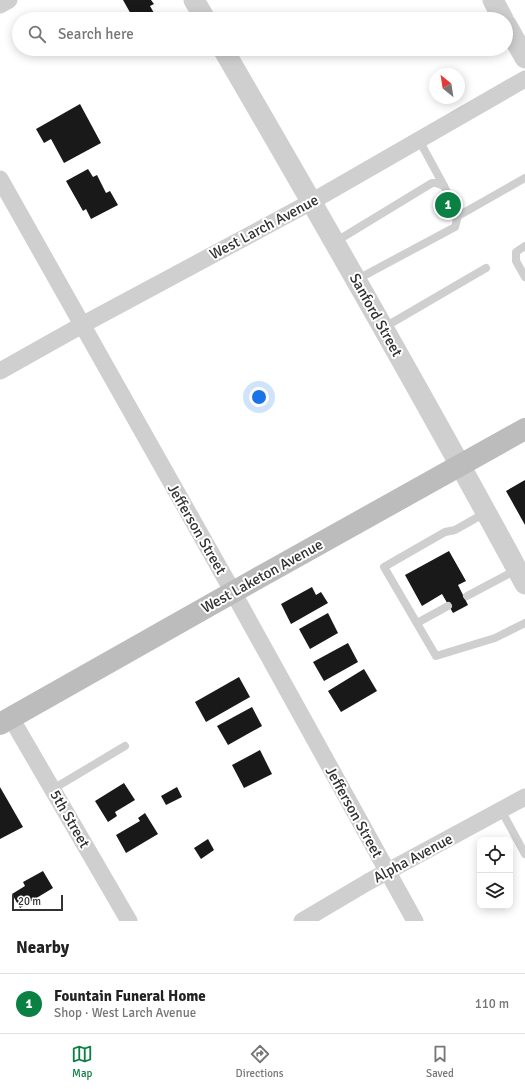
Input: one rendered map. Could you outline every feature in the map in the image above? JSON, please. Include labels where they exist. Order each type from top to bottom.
[{"type":"main road","name":"West Laketon Avenue","points":[[6,721],[525,429]]},
{"type":"street","points":[[0,5],[9,0]]},
{"type":"street","points":[[194,0],[201,12]]},
{"type":"street","points":[[493,0],[499,12]]},
{"type":"street","points":[[513,37],[525,58]]},
{"type":"street","name":"Sanford Street","points":[[226,56],[334,242],[460,465],[521,577]]},
{"type":"street","name":"West Larch Avenue","points":[[0,371],[82,325],[311,202],[525,79]]},
{"type":"street","name":"Jefferson Street","points":[[0,179],[233,592],[415,921]]},
{"type":"street","name":"5th Street","points":[[6,721],[53,789],[129,921]]},
{"type":"street","name":"Alpha Avenue","points":[[302,921],[368,882],[525,797]]},
{"type":"lane","points":[[356,281],[455,227],[458,216],[444,186],[419,140]]},
{"type":"lane","points":[[458,216],[525,178]]},
{"type":"lane","points":[[334,242],[432,183],[444,186]]},
{"type":"lane","points":[[525,246],[516,252],[516,261],[525,277]]},
{"type":"lane","points":[[382,328],[486,268]]},
{"type":"lane","points":[[486,512],[455,530],[445,532],[384,566],[436,656],[495,638],[525,622]]},
{"type":"lane","points":[[467,596],[521,577]]},
{"type":"lane","points":[[417,623],[448,606]]},
{"type":"lane","points":[[53,789],[125,746]]},
{"type":"lane","points":[[501,810],[525,854]]},
{"type":"building","points":[[123,0],[151,0],[154,4],[150,6],[153,12],[130,12]]},
{"type":"building","points":[[80,104],[101,143],[64,163],[51,139],[44,143],[36,129]]},
{"type":"building","points":[[88,169],[93,177],[97,175],[106,193],[110,191],[118,205],[91,219],[86,209],[83,211],[66,181]]},
{"type":"building","points":[[525,480],[525,525],[506,491]]},
{"type":"building","points":[[449,551],[466,581],[458,585],[468,605],[453,613],[442,594],[422,606],[405,575]]},
{"type":"building","points":[[312,587],[316,595],[321,592],[328,603],[291,624],[281,604]]},
{"type":"building","points":[[328,613],[338,633],[310,649],[299,629]]},
{"type":"building","points":[[348,643],[358,662],[324,681],[313,662]]},
{"type":"building","points":[[364,669],[377,691],[341,712],[328,691]]},
{"type":"building","points":[[239,677],[250,697],[206,722],[195,702]]},
{"type":"building","points":[[252,707],[262,726],[228,745],[217,726]]},
{"type":"building","points":[[260,750],[272,774],[244,788],[232,765]]},
{"type":"building","points":[[124,783],[135,800],[115,812],[117,816],[108,822],[95,801]]},
{"type":"building","points":[[0,787],[23,827],[0,839]]},
{"type":"building","points":[[177,787],[182,797],[166,805],[161,796]]},
{"type":"building","points":[[145,813],[158,834],[126,853],[116,835],[140,821],[138,818]]},
{"type":"building","points":[[208,839],[214,850],[201,859],[194,848]]},
{"type":"building","points":[[43,871],[53,888],[20,908],[12,894],[25,886],[23,882]]},
{"type":"place","name":"Fountain Funeral Home","points":[[448,205]]}]
